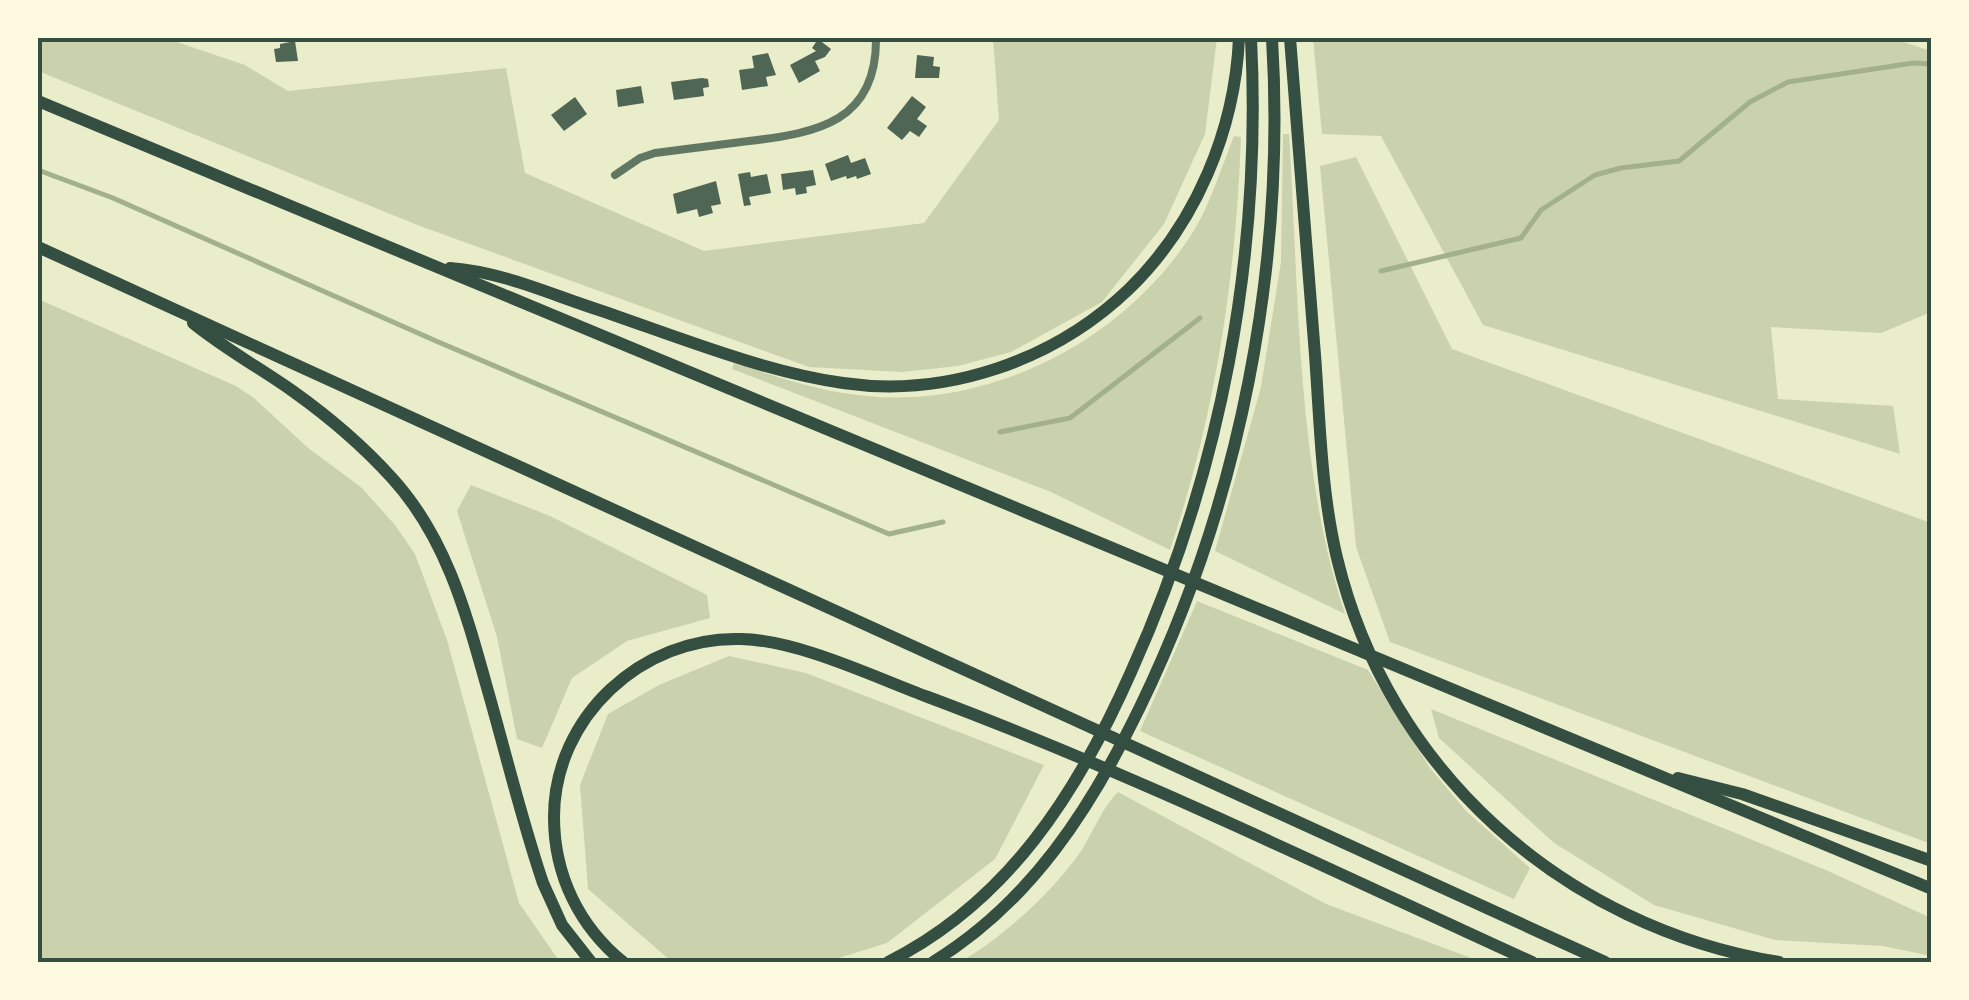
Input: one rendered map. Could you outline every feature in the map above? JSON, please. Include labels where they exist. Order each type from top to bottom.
[{"type":"highway","points":[[436,267],[508,278],[678,336],[826,380],[867,386],[910,386],[973,376],[1024,358],[1076,331],[1110,306],[1152,264],[1183,220],[1218,148],[1234,90],[1239,38]]},
{"type":"highway","points":[[888,962],[930,939],[978,903],[1018,862],[1058,808],[1088,760],[1126,684],[1186,532],[1220,410],[1242,283],[1252,159],[1251,38]]},
{"type":"highway","points":[[933,962],[984,927],[1019,894],[1080,817],[1150,687],[1180,617],[1207,541],[1243,406],[1262,299],[1274,168],[1272,38]]},
{"type":"highway","points":[[1290,38],[1327,503],[1340,569],[1356,618],[1396,704],[1461,792],[1504,836],[1551,872],[1604,905],[1671,936],[1778,962]]},
{"type":"highway","points":[[38,101],[1932,890]]},
{"type":"highway","points":[[38,247],[1605,962]]},
{"type":"highway","points":[[180,312],[224,348],[293,392],[340,429],[390,475],[422,517],[464,604],[543,883],[562,925],[591,962]]},
{"type":"highway","points":[[624,962],[588,926],[565,882],[554,822],[561,768],[589,714],[632,671],[668,650],[725,639],[754,640],[803,652],[1014,730],[1532,962]]},
{"type":"highway","points":[[1652,773],[1742,794],[1932,861]]},
{"type":"street","points":[[615,176],[640,158],[656,153],[793,136],[830,125],[860,99],[870,82],[876,62],[876,38]]},
{"type":"green space","points":[[38,38],[165,38],[245,65],[288,91],[506,68],[525,173],[704,251],[924,223],[999,120],[993,38],[1217,38],[1205,134],[1164,224],[1102,302],[1011,352],[958,366],[902,372],[809,367],[420,226],[38,71]]},
{"type":"green space","points":[[1313,38],[1891,38],[1931,51],[1931,312],[1881,333],[1771,327],[1778,399],[1893,406],[1900,454],[1483,325],[1381,136],[1322,134]]},
{"type":"green space","points":[[1283,134],[1289,134],[1308,438],[1329,558],[1345,614],[1215,551],[1261,387],[1281,262]]},
{"type":"green space","points":[[1234,136],[1241,137],[1238,190],[1220,346],[1199,449],[1170,550],[1051,492],[732,369],[734,363],[850,394],[915,397],[963,391],[1054,358],[1135,302],[1168,266],[1202,216]]},
{"type":"green space","points":[[1356,157],[1452,349],[1931,523],[1931,844],[1390,642],[1356,547],[1320,166]]},
{"type":"green space","points":[[38,299],[236,386],[362,488],[395,525],[415,554],[447,640],[519,903],[560,962],[38,962]]},
{"type":"green space","points":[[471,485],[550,516],[707,595],[710,618],[627,641],[572,678],[542,748],[517,739],[497,637],[457,511]]},
{"type":"green space","points":[[1197,601],[1368,670],[1430,768],[1466,811],[1530,868],[1514,899],[1140,731]]},
{"type":"green space","points":[[729,656],[806,673],[1044,765],[995,859],[887,943],[826,962],[672,962],[588,889],[580,785],[608,714],[659,685]]},
{"type":"green space","points":[[1431,709],[1826,870],[1931,918],[1931,956],[1883,946],[1775,940],[1654,905],[1554,843],[1439,738]]},
{"type":"green space","points":[[1118,792],[1326,904],[1482,962],[960,962],[1042,898],[1081,851]]},
{"type":"building","points":[[818,39],[831,49],[815,61],[820,71],[799,83],[790,65],[816,51],[812,48]]},
{"type":"building","points":[[295,41],[298,61],[276,62],[274,49]]},
{"type":"building","points":[[768,53],[776,75],[766,77],[768,86],[742,90],[739,70],[754,68],[752,56]]},
{"type":"building","points":[[917,55],[934,57],[933,66],[940,67],[939,78],[915,78]]},
{"type":"building","points":[[708,79],[709,87],[703,88],[704,96],[674,100],[671,82]]},
{"type":"building","points":[[641,86],[644,103],[618,107],[616,90]]},
{"type":"building","points":[[912,96],[926,107],[917,119],[927,126],[919,137],[910,131],[902,140],[887,128]]},
{"type":"building","points":[[575,97],[587,114],[564,131],[551,115]]},
{"type":"building","points":[[848,155],[851,163],[865,158],[871,174],[831,181],[825,164]]},
{"type":"building","points":[[813,170],[816,185],[806,187],[807,193],[796,195],[795,188],[783,190],[781,174]]},
{"type":"building","points":[[750,172],[751,177],[767,174],[771,193],[749,197],[751,205],[744,206],[738,174]]},
{"type":"building","points":[[716,181],[721,204],[711,206],[713,213],[699,217],[697,209],[677,214],[673,194]]},
{"type":"waterway","points":[[1381,271],[1521,238],[1541,210],[1595,175],[1679,161],[1750,102],[1788,82],[1913,63],[1932,64]]},
{"type":"waterway","points":[[38,170],[113,198],[889,534],[943,522]]},
{"type":"waterway","points":[[1000,432],[1070,418],[1200,318]]}]
